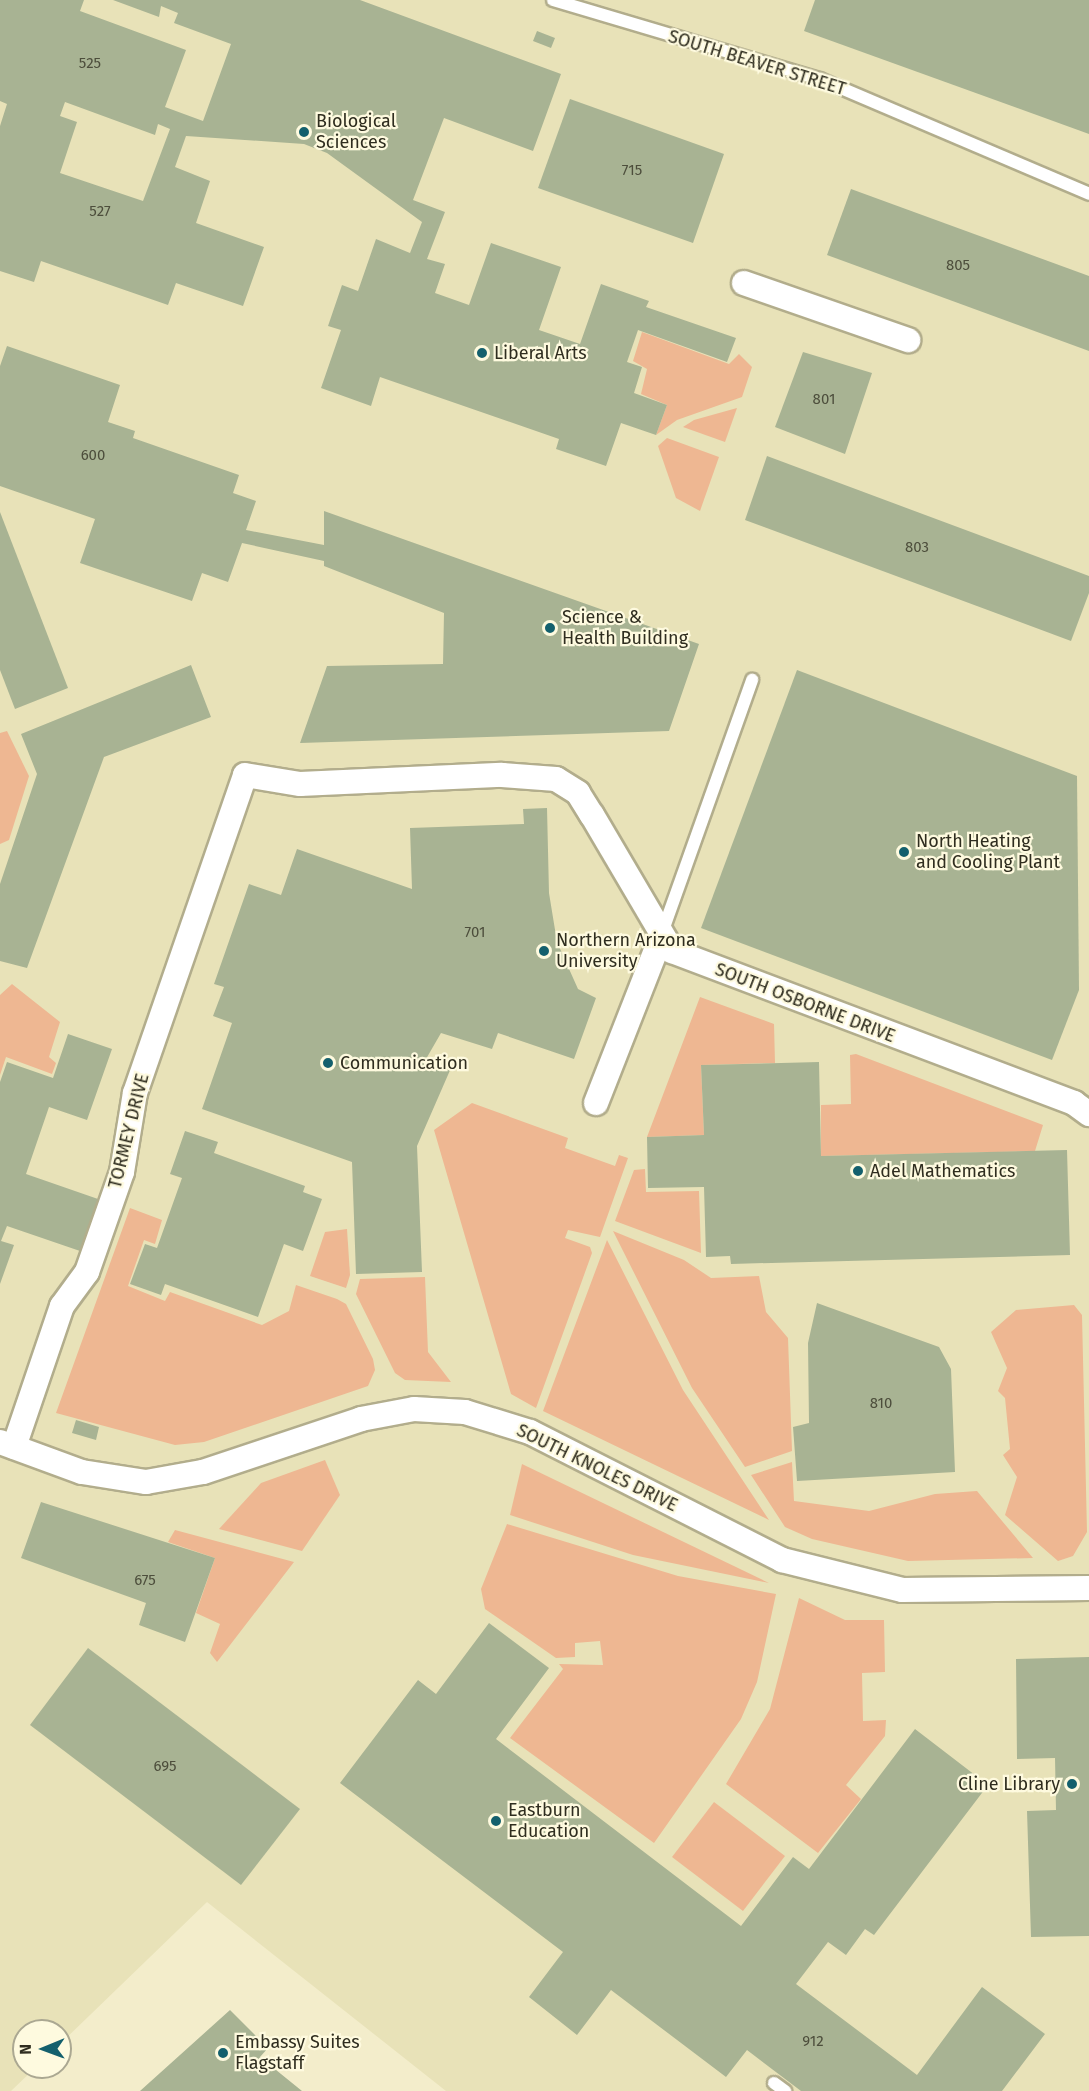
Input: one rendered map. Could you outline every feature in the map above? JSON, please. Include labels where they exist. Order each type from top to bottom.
[{"type":"street","points":[[744,283],[908,340]]},
{"type":"street","name":"SOUTH OSBORNE DRIVE","points":[[245,775],[300,784],[502,775],[556,779],[578,793],[661,937],[672,951],[706,966],[1074,1103],[1089,1114]]},
{"type":"street","name":"TORMEY DRIVE","points":[[7,1444],[62,1306],[87,1272],[122,1172],[135,1093],[245,775]]},
{"type":"street","points":[[596,1102],[661,937]]},
{"type":"street","name":"SOUTH KNOLES DRIVE","points":[[7,1444],[82,1472],[146,1482],[203,1472],[361,1419],[414,1409],[465,1412],[530,1432],[782,1560],[902,1590],[1089,1588]]},
{"type":"lane","name":"SOUTH BEAVER STREET","points":[[553,0],[820,79],[1089,194]]},
{"type":"lane","points":[[661,937],[752,680]]},
{"type":"lane","points":[[774,2083],[785,2091]]},
{"type":"shaded area","name":"Northern Arizona University","points":[[0,0],[1089,0],[1089,2091],[446,2091],[207,1902],[72,2032],[72,2019],[12,2019],[12,2079],[24,2079],[11,2091],[0,2091]]},
{"type":"shaded area","points":[[642,332],[729,364],[739,354],[752,367],[742,397],[677,420],[656,435],[667,405],[641,394],[647,369],[633,361]]},
{"type":"shaded area","points":[[737,408],[725,442],[683,427],[694,420]]},
{"type":"shaded area","points":[[667,438],[719,457],[700,511],[676,498],[658,446]]},
{"type":"shaded area","points":[[7,731],[29,776],[9,840],[0,844],[0,733]]},
{"type":"shaded area","points":[[12,984],[60,1022],[49,1057],[56,1063],[52,1074],[6,1057],[0,1075],[0,995]]},
{"type":"shaded area","points":[[700,997],[774,1024],[775,1063],[701,1065],[704,1135],[647,1137]]},
{"type":"shaded area","points":[[856,1054],[1043,1125],[1035,1151],[821,1156],[821,1105],[851,1104],[850,1055]]},
{"type":"shaded area","points":[[472,1103],[568,1138],[565,1148],[615,1166],[619,1155],[628,1158],[600,1237],[568,1230],[565,1238],[590,1247],[592,1253],[536,1408],[511,1394],[434,1130]]},
{"type":"shaded area","points":[[645,1169],[646,1192],[699,1191],[701,1253],[615,1221],[634,1170]]},
{"type":"shaded area","points":[[130,1208],[162,1220],[155,1244],[144,1240],[128,1286],[165,1301],[170,1292],[262,1325],[289,1311],[296,1285],[337,1299],[346,1304],[373,1359],[375,1370],[368,1386],[204,1442],[175,1445],[56,1413]]},
{"type":"shaded area","points":[[347,1229],[350,1275],[346,1288],[310,1276],[325,1232]]},
{"type":"shaded area","points":[[613,1231],[684,1260],[711,1278],[759,1276],[766,1312],[788,1338],[792,1451],[745,1467],[692,1388]]},
{"type":"shaded area","points":[[607,1240],[683,1390],[769,1520],[543,1411]]},
{"type":"shaded area","points":[[425,1277],[428,1352],[451,1382],[405,1380],[395,1373],[356,1294],[360,1279]]},
{"type":"shaded area","points":[[1074,1305],[1082,1315],[1087,1532],[1073,1556],[1058,1561],[1005,1515],[1017,1477],[1003,1455],[1010,1449],[1005,1398],[998,1391],[1007,1368],[991,1332],[1016,1310]]},
{"type":"shaded area","points":[[325,1460],[340,1495],[302,1551],[219,1529],[261,1483]]},
{"type":"shaded area","points":[[792,1462],[794,1501],[869,1511],[935,1494],[977,1491],[1033,1558],[908,1561],[812,1539],[785,1527],[751,1475]]},
{"type":"shaded area","points":[[522,1464],[769,1583],[633,1555],[510,1515]]},
{"type":"shaded area","points":[[507,1524],[678,1576],[776,1594],[757,1682],[741,1719],[654,1843],[510,1738],[563,1669],[559,1664],[603,1665],[600,1641],[575,1643],[575,1657],[556,1658],[485,1609],[481,1589]]},
{"type":"shaded area","points":[[175,1530],[294,1562],[217,1662],[210,1653],[220,1624],[196,1613],[215,1558],[168,1542]]},
{"type":"shaded area","points":[[799,1598],[845,1620],[884,1620],[885,1672],[862,1673],[863,1721],[886,1720],[885,1736],[846,1785],[861,1799],[818,1853],[726,1784],[770,1709]]},
{"type":"shaded area","points":[[714,1802],[785,1856],[743,1911],[672,1857]]},
{"type":"building","points":[[0,0],[84,0],[80,11],[186,50],[165,107],[203,121],[231,44],[174,23],[178,13],[161,6],[159,17],[113,0],[360,0],[561,74],[533,151],[444,118],[413,200],[445,212],[427,259],[445,264],[435,293],[469,305],[491,243],[561,267],[539,330],[580,344],[601,284],[649,301],[646,307],[736,338],[727,362],[638,330],[627,362],[642,367],[634,393],[667,405],[656,435],[621,423],[606,466],[556,449],[559,439],[380,377],[371,406],[321,388],[341,330],[328,326],[342,285],[358,291],[376,239],[410,253],[422,222],[327,153],[304,144],[186,136],[175,167],[210,181],[196,223],[264,247],[243,306],[176,283],[168,305],[41,261],[34,282],[0,271],[0,126],[7,104],[0,101]],"holes":[[[65,102],[155,135],[158,124],[170,129],[143,201],[60,173],[77,122],[60,116]]]},
{"type":"building","points":[[815,0],[1089,0],[1089,134],[804,31]]},
{"type":"building","points":[[537,31],[555,38],[551,48],[533,41]]},
{"type":"building","points":[[570,99],[724,154],[693,243],[538,188]]},
{"type":"building","points":[[851,189],[1089,276],[1089,351],[827,255]]},
{"type":"building","points":[[7,346],[120,385],[108,422],[135,431],[133,438],[239,475],[233,493],[256,501],[246,530],[324,545],[324,511],[699,644],[669,731],[300,743],[327,666],[443,664],[444,613],[324,566],[324,561],[242,543],[228,582],[202,573],[192,601],[80,563],[95,519],[0,486],[0,366]]},
{"type":"building","points":[[803,352],[872,373],[845,454],[775,427]]},
{"type":"building","points":[[767,456],[1089,576],[1089,593],[1071,641],[745,520]]},
{"type":"building","points":[[0,512],[68,688],[15,709],[0,670]]},
{"type":"building","points":[[191,665],[211,717],[104,757],[27,968],[0,961],[0,884],[37,774],[21,734]]},
{"type":"building","name":"North Heating and Cooling Plant","points":[[797,670],[1077,776],[1079,990],[1052,1060],[701,928]]},
{"type":"building","name":"Communication","points":[[547,808],[549,893],[557,942],[578,989],[596,998],[574,1059],[498,1033],[492,1049],[441,1033],[426,1059],[451,1068],[417,1146],[422,1272],[356,1274],[352,1162],[202,1109],[232,1023],[213,1016],[224,987],[214,984],[249,884],[281,895],[297,849],[412,889],[410,828],[524,824],[523,809]]},
{"type":"building","points":[[68,1034],[112,1049],[87,1120],[49,1107],[26,1174],[98,1199],[80,1251],[7,1226],[1,1241],[14,1245],[0,1284],[0,1082],[7,1062],[53,1078]]},
{"type":"building","name":"Adel Mathematics","points":[[819,1062],[821,1156],[1067,1150],[1070,1255],[731,1264],[730,1256],[706,1257],[704,1187],[648,1188],[647,1137],[704,1135],[701,1065]]},
{"type":"building","points":[[185,1131],[218,1142],[214,1153],[305,1186],[303,1192],[322,1199],[303,1251],[284,1244],[258,1317],[165,1284],[161,1295],[130,1284],[145,1244],[157,1248],[182,1178],[170,1174]]},
{"type":"building","points":[[817,1303],[939,1347],[951,1369],[955,1472],[797,1481],[793,1427],[809,1423],[808,1343]]},
{"type":"building","points":[[76,1420],[99,1427],[96,1440],[72,1433]]},
{"type":"building","points":[[41,1502],[215,1558],[185,1642],[139,1625],[146,1603],[21,1558]]},
{"type":"building","name":"Eastburn Education","points":[[489,1623],[549,1668],[496,1739],[741,1926],[793,1857],[809,1869],[915,1729],[988,1785],[874,1935],[865,1929],[846,1955],[828,1942],[796,1984],[917,2075],[982,1987],[1045,2034],[1002,2091],[801,2091],[747,2050],[726,2077],[611,1990],[577,2035],[529,1997],[563,1952],[340,1783],[418,1680],[436,1694]]},
{"type":"building","points":[[88,1648],[300,1809],[241,1885],[30,1725]]},
{"type":"building","name":"Cline Library","points":[[1089,1657],[1089,1936],[1031,1937],[1027,1811],[1056,1810],[1055,1758],[1017,1759],[1016,1659]]},
{"type":"building","name":"Embassy Suites Flagstaff","points":[[230,2010],[268,2048],[260,2057],[302,2091],[140,2091]]},
{"type":"place","name":"Biological Sciences","points":[[304,132]]},
{"type":"place","name":"Liberal Arts","points":[[482,353]]},
{"type":"place","name":"Science & Health Building","points":[[550,628]]},
{"type":"place","name":"North Heating and Cooling Plant","points":[[904,852]]},
{"type":"place","name":"Northern Arizona University","points":[[544,951]]},
{"type":"place","name":"Communication","points":[[328,1063]]},
{"type":"place","name":"Adel Mathematics","points":[[858,1171]]},
{"type":"place","name":"Cline Library","points":[[1072,1784]]},
{"type":"place","name":"Eastburn Education","points":[[496,1821]]},
{"type":"place","name":"Embassy Suites Flagstaff","points":[[223,2053]]}]
